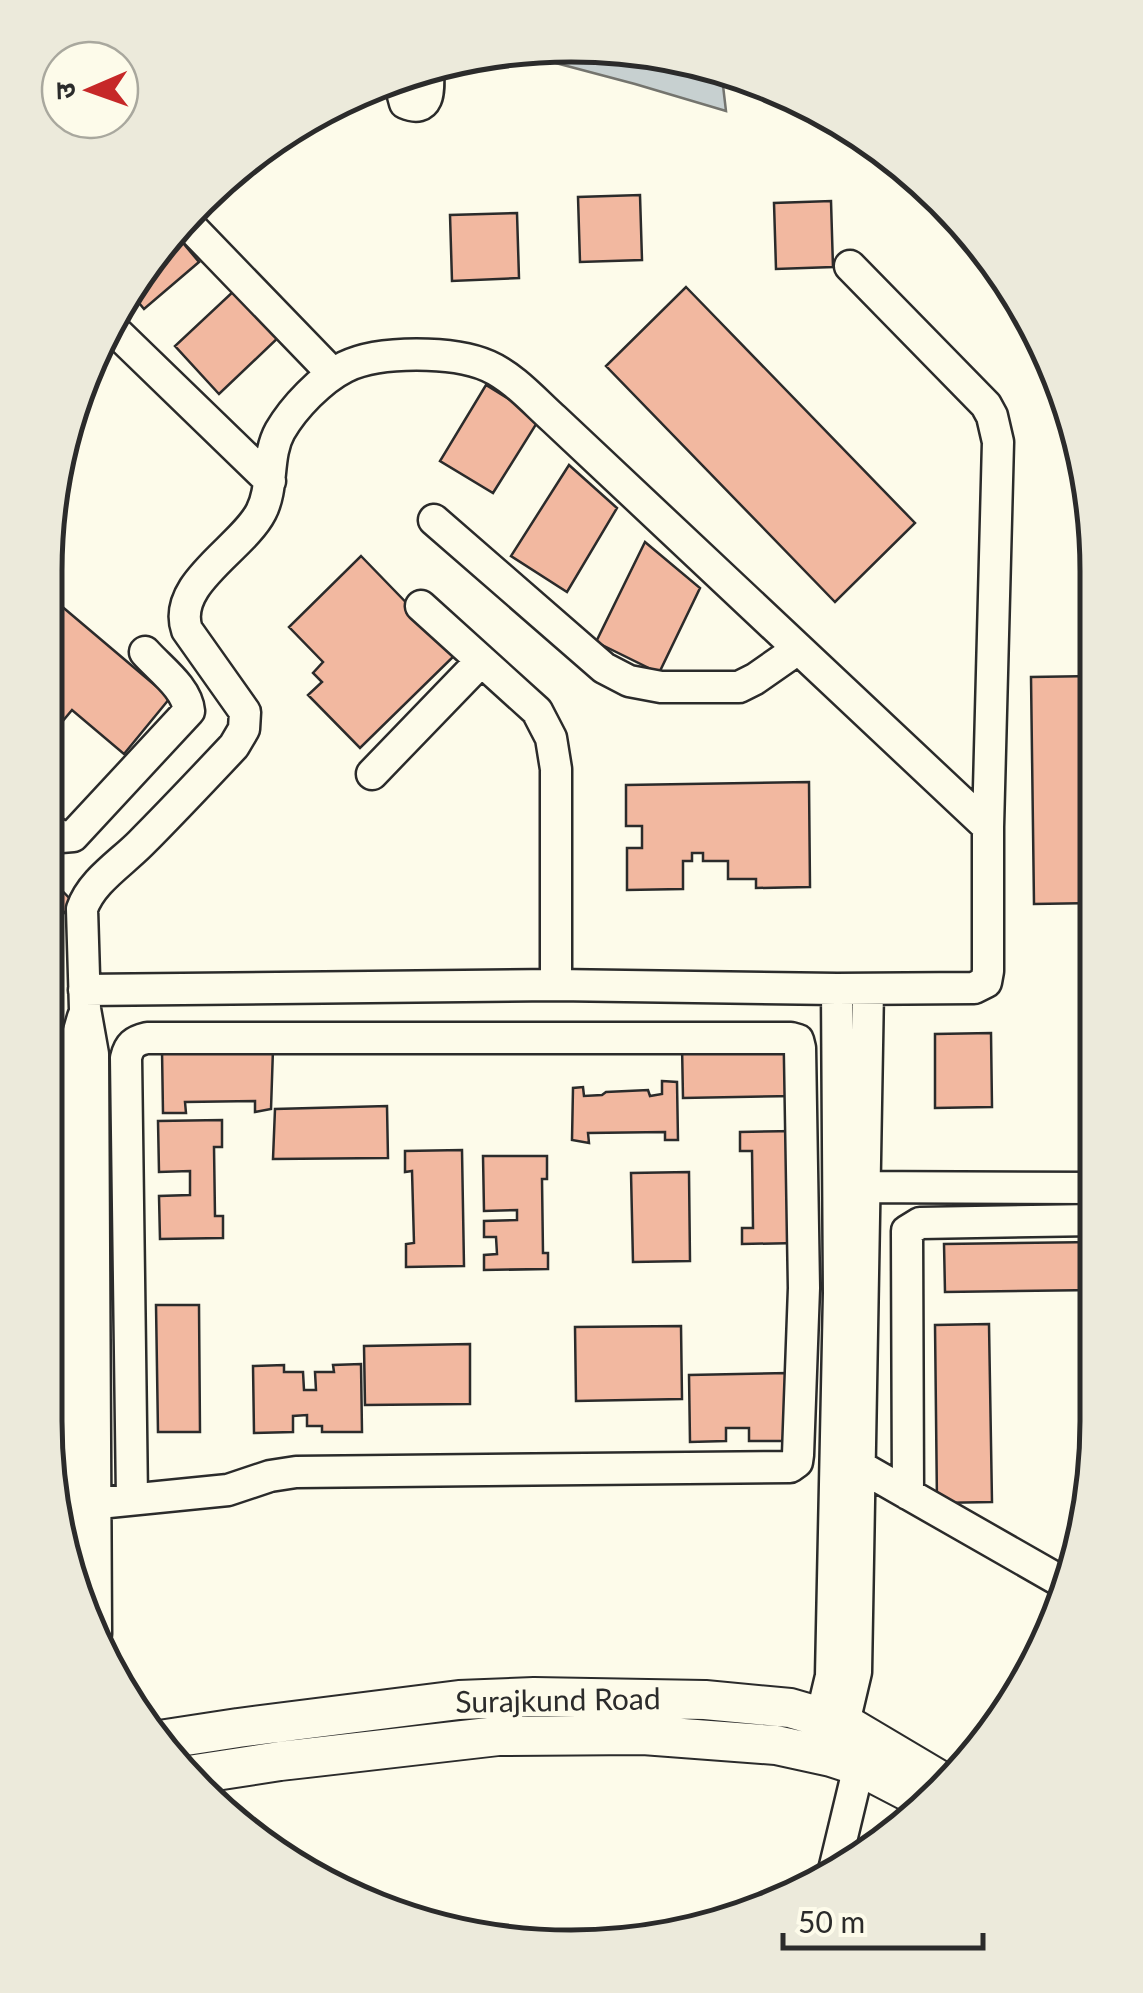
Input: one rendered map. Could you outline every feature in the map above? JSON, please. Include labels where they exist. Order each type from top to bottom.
[{"type":"main road","name":"Surajkund Road","points":[[174,1738],[460,1700],[534,1697],[748,1702],[790,1708],[835,1744],[917,1795]]},
{"type":"main road","name":"Surajkund Road","points":[[203,1772],[498,1736],[643,1735],[776,1745],[835,1744],[859,1731],[935,1777]]},
{"type":"street","points":[[402,92],[412,106],[420,104],[426,99],[428,84]]},
{"type":"street","points":[[194,230],[334,374]]},
{"type":"street","points":[[85,1000],[556,985],[974,988],[986,982],[1000,460],[995,425],[986,405],[850,266]]},
{"type":"street","points":[[120,336],[270,481]]},
{"type":"street","points":[[91,1589],[83,1505],[93,1054],[85,1000],[82,909],[88,895],[220,761],[244,730],[245,712],[187,630],[184,610],[191,592],[260,514],[270,481],[272,450],[282,427],[334,374],[355,362],[401,356],[460,358],[490,366],[554,419],[988,828]]},
{"type":"street","points":[[434,520],[604,668],[630,681],[661,686],[739,687],[798,649]]},
{"type":"street","points":[[421,606],[537,712],[556,752],[556,985]]},
{"type":"street","points":[[62,837],[73,836],[188,710],[184,694],[145,652]]},
{"type":"street","points":[[372,774],[482,661]]},
{"type":"street","points":[[834,1857],[831,1676],[864,1254],[852,1187],[837,989]]},
{"type":"street","points":[[847,1459],[838,1293],[852,1187],[868,989]]},
{"type":"street","points":[[76,1537],[83,1505],[70,1453],[69,1066],[85,1000]]},
{"type":"street","points":[[83,1505],[228,1490],[296,1472],[790,1468],[798,1455],[804,1288],[800,1043],[795,1038],[135,1041],[126,1058],[132,1498]]},
{"type":"street","points":[[852,1187],[1080,1188]]},
{"type":"street","points":[[908,1494],[907,1231],[920,1222],[1080,1220]]},
{"type":"street","points":[[864,1254],[906,1253]]},
{"type":"street","points":[[804,1288],[838,1293]]},
{"type":"street","points":[[64,1447],[70,1453]]},
{"type":"street","points":[[847,1459],[1055,1578]]},
{"type":"shaded area","points":[[556,63],[638,67],[703,80],[723,86],[726,111]]},
{"type":"building","points":[[640,195],[642,260],[580,262],[578,197]]},
{"type":"building","points":[[831,201],[833,267],[776,269],[774,203]]},
{"type":"building","points":[[517,213],[519,278],[452,281],[450,215]]},
{"type":"building","points":[[183,243],[199,262],[144,309],[139,303]]},
{"type":"building","points":[[686,287],[915,523],[835,602],[606,366]]},
{"type":"building","points":[[237,288],[281,335],[219,394],[175,346]]},
{"type":"building","points":[[486,385],[540,418],[493,493],[440,461]]},
{"type":"building","points":[[569,465],[617,508],[567,592],[511,556]]},
{"type":"building","points":[[645,542],[700,588],[659,673],[596,642]]},
{"type":"building","points":[[361,556],[456,654],[360,748],[308,695],[322,682],[313,673],[323,662],[289,627]]},
{"type":"building","points":[[62,607],[170,698],[124,754],[72,710],[62,722]]},
{"type":"building","points":[[1080,676],[1080,903],[1034,904],[1031,677]]},
{"type":"building","points":[[809,782],[810,887],[756,888],[756,879],[728,879],[728,861],[703,861],[703,853],[692,853],[692,861],[683,861],[683,889],[627,890],[627,848],[642,848],[642,826],[626,826],[626,785]]},
{"type":"building","points":[[62,891],[74,903],[62,915]]},
{"type":"building","points":[[991,1033],[992,1107],[935,1108],[935,1034]]},
{"type":"building","points":[[794,1044],[795,1096],[683,1098],[682,1045]]},
{"type":"building","points":[[273,1049],[271,1109],[255,1112],[255,1101],[185,1102],[186,1113],[163,1113],[162,1050]]},
{"type":"building","points":[[662,1081],[677,1082],[678,1140],[665,1140],[665,1132],[588,1133],[589,1143],[572,1140],[573,1088],[583,1087],[584,1096],[648,1090],[650,1096],[662,1094]]},
{"type":"building","points":[[387,1106],[388,1158],[273,1159],[275,1109]]},
{"type":"building","points":[[222,1120],[222,1147],[214,1147],[215,1216],[223,1216],[223,1238],[160,1239],[159,1196],[190,1195],[190,1171],[159,1172],[158,1121]]},
{"type":"building","points":[[796,1131],[798,1243],[742,1244],[742,1228],[753,1228],[752,1151],[740,1151],[740,1132]]},
{"type":"building","points":[[462,1150],[464,1266],[406,1267],[406,1244],[414,1243],[412,1171],[405,1172],[405,1151]]},
{"type":"building","points":[[483,1156],[547,1156],[547,1179],[542,1179],[543,1253],[548,1253],[548,1269],[484,1270],[484,1255],[497,1254],[496,1237],[484,1237],[484,1221],[517,1220],[517,1210],[484,1211]]},
{"type":"building","points":[[689,1172],[690,1261],[633,1262],[631,1173]]},
{"type":"building","points":[[1080,1242],[1080,1290],[945,1292],[944,1244]]},
{"type":"building","points":[[156,1305],[199,1305],[200,1432],[158,1432]]},
{"type":"building","points":[[989,1324],[992,1502],[937,1503],[935,1325]]},
{"type":"building","points":[[681,1326],[682,1399],[576,1401],[575,1327]]},
{"type":"building","points":[[470,1344],[470,1404],[365,1405],[364,1346]]},
{"type":"building","points":[[361,1364],[362,1432],[322,1432],[322,1426],[307,1426],[307,1415],[293,1416],[293,1432],[254,1433],[253,1366],[284,1365],[284,1372],[303,1372],[304,1390],[316,1390],[315,1372],[334,1372],[333,1365]]},
{"type":"building","points":[[788,1373],[789,1441],[749,1441],[749,1428],[726,1428],[726,1441],[690,1442],[689,1375]]}]
